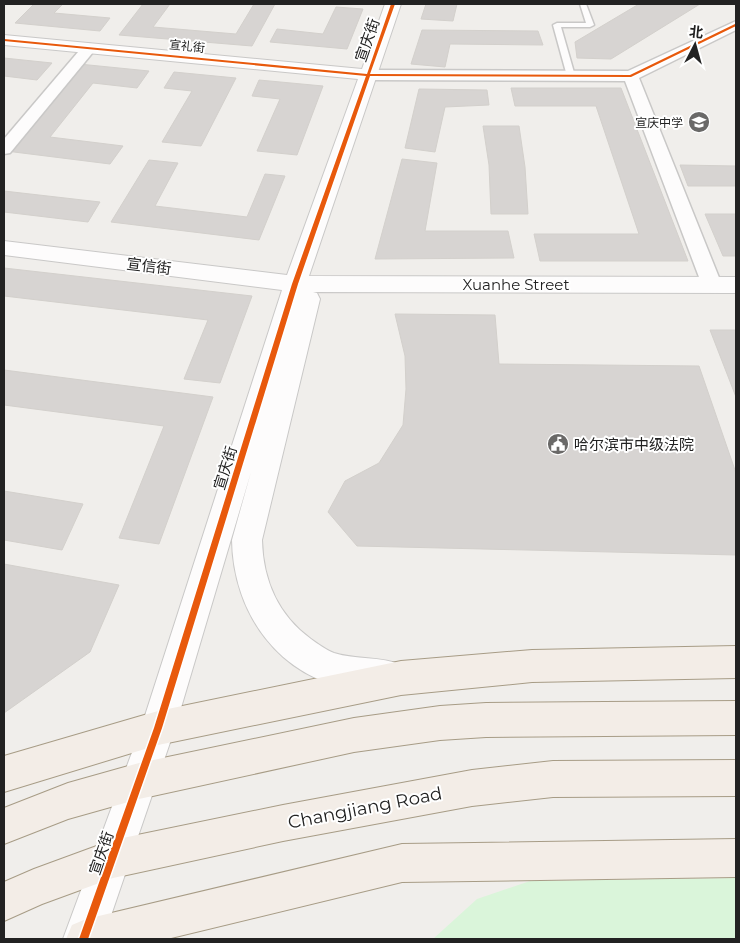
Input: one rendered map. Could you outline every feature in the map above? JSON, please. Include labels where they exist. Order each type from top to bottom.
[{"type":"main road","points":[[4,774],[158,728],[401,678],[532,666],[736,662]]},
{"type":"main road","points":[[4,826],[68,801],[138,781],[354,735],[440,723],[486,720],[736,718]]},
{"type":"main road","name":"Changjiang Road","points":[[4,902],[34,888],[112,859],[283,823],[472,788],[552,779],[736,778]]},
{"type":"main road","points":[[85,939],[402,863],[736,858]]},
{"type":"street","name":"宣庆街","points":[[85,939],[138,781],[158,728],[304,284],[393,4]]},
{"type":"street","points":[[369,75],[631,76],[736,25]]},
{"type":"street","name":"宣礼街","points":[[4,40],[369,75]]},
{"type":"street","points":[[4,149],[89,48]]},
{"type":"street","points":[[631,76],[712,285]]},
{"type":"street","name":"宣信街","points":[[4,248],[304,284]]},
{"type":"street","points":[[304,284],[247,540],[247,551],[255,588],[272,625],[294,645],[327,667],[401,678]]},
{"type":"street","name":"Xuanhe Street","points":[[304,284],[736,285]]},
{"type":"lane","points":[[571,76],[557,25],[590,25],[583,4]]},
{"type":"green space","points":[[736,878],[736,939],[433,939],[477,899],[530,881]]},
{"type":"building","points":[[34,4],[63,4],[54,13],[110,18],[100,31],[15,23]]},
{"type":"building","points":[[143,4],[170,4],[153,27],[236,34],[254,4],[275,4],[252,46],[119,35]]},
{"type":"building","points":[[426,4],[457,4],[453,21],[421,19]]},
{"type":"building","points":[[639,4],[700,4],[611,59],[577,58],[575,42]]},
{"type":"building","points":[[336,7],[363,9],[347,49],[270,42],[277,29],[323,34]]},
{"type":"building","points":[[422,30],[538,31],[543,45],[450,44],[445,67],[411,64]]},
{"type":"building","points":[[4,58],[52,63],[37,80],[4,76]]},
{"type":"building","points":[[79,64],[149,71],[137,88],[93,83],[50,137],[123,146],[110,164],[6,151]]},
{"type":"building","points":[[174,72],[236,78],[201,146],[162,142],[192,91],[164,88]]},
{"type":"building","points":[[259,80],[323,86],[297,155],[257,151],[280,99],[252,96]]},
{"type":"building","points":[[511,88],[621,88],[688,261],[540,261],[534,234],[639,234],[596,106],[515,106]]},
{"type":"building","points":[[419,89],[487,90],[489,105],[445,107],[435,152],[405,148]]},
{"type":"building","points":[[483,126],[519,126],[525,167],[528,214],[491,214],[489,165]]},
{"type":"building","points":[[402,159],[437,163],[425,231],[508,231],[514,258],[375,259]]},
{"type":"building","points":[[149,160],[178,163],[155,206],[247,217],[265,174],[285,176],[259,240],[111,222]]},
{"type":"building","points":[[680,165],[736,166],[736,186],[688,186]]},
{"type":"building","points":[[4,191],[100,202],[88,222],[4,212]]},
{"type":"building","points":[[705,214],[736,214],[736,256],[723,256]]},
{"type":"building","points":[[4,268],[252,296],[220,383],[184,379],[208,320],[4,296]]},
{"type":"building","name":"哈尔滨市中级法院","points":[[395,314],[495,315],[499,364],[699,366],[736,473],[736,555],[357,546],[328,512],[345,481],[379,463],[403,425],[406,389],[405,356]]},
{"type":"building","points":[[710,330],[736,330],[736,397]]},
{"type":"building","points":[[4,370],[213,397],[159,544],[119,538],[164,426],[4,405]]},
{"type":"building","points":[[4,491],[83,504],[62,550],[4,540]]},
{"type":"building","points":[[4,564],[119,585],[90,652],[4,713]]},
{"type":"cycle path","points":[[83,939],[158,728],[295,284],[393,4]]},
{"type":"cycle path","points":[[4,40],[369,75],[631,76],[736,25]]},
{"type":"place","name":"宣庆中学","points":[[699,122]]},
{"type":"place","name":"哈尔滨市中级法院","points":[[558,444]]}]
